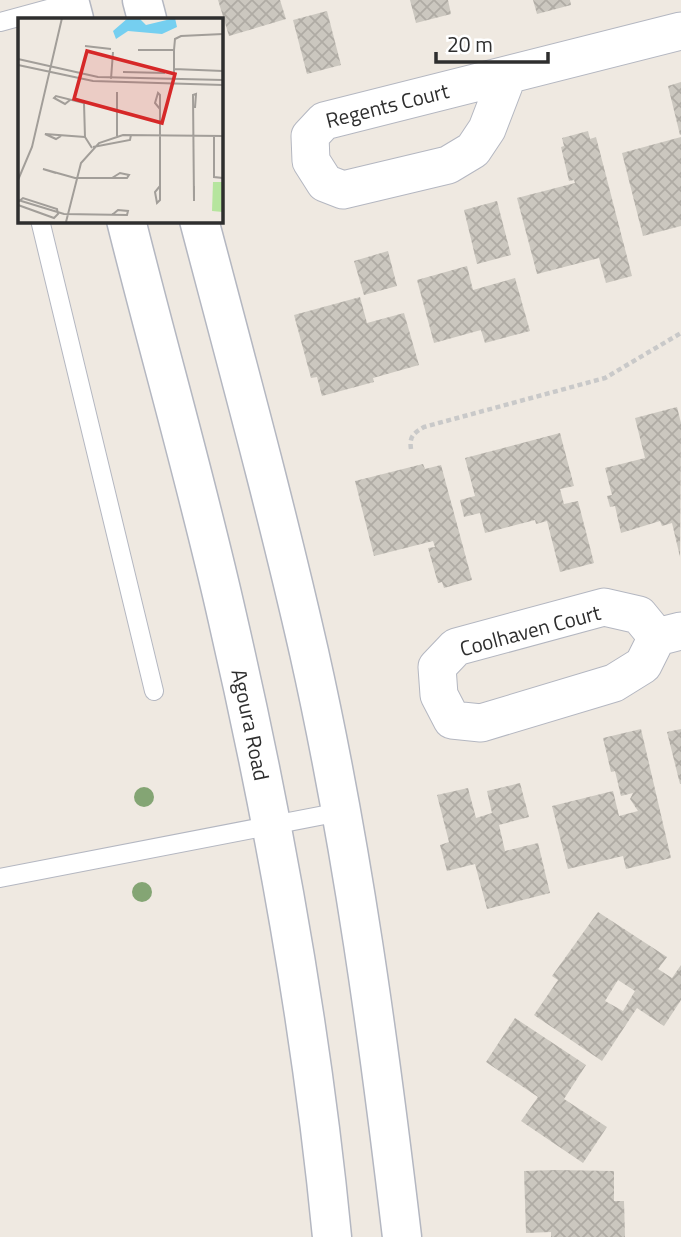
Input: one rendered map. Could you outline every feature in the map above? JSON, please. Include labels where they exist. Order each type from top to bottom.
[{"type":"main road","points":[[142,0],[147,18]]},
{"type":"main road","name":"Agoura Road","points":[[126,222],[227,614],[271,825],[301,998],[332,1237]]},
{"type":"main road","points":[[201,222],[303,626],[340,812],[381,1054],[402,1237]]},
{"type":"street","name":"Regents Court","points":[[507,77],[488,129],[473,150],[448,165],[343,190],[325,183],[312,161],[310,136],[324,121],[681,31]]},
{"type":"street","name":"Coolhaven Court","points":[[604,607],[639,615],[669,634],[643,664],[614,683],[481,723],[452,720],[439,695],[437,667],[456,647],[604,607]]},
{"type":"lane","points":[[18,18],[74,6]]},
{"type":"lane","points":[[0,22],[18,18]]},
{"type":"lane","points":[[40,222],[154,691]]},
{"type":"lane","points":[[0,878],[340,812]]},
{"type":"path","points":[[411,449],[410,441],[414,433],[424,427],[605,378],[681,333]]},
{"type":"building","points":[[218,0],[280,0],[286,19],[229,36]]},
{"type":"building","points":[[410,0],[448,0],[451,14],[416,23]]},
{"type":"building","points":[[533,0],[570,0],[571,5],[537,14]]},
{"type":"building","points":[[327,11],[341,65],[307,74],[293,20]]},
{"type":"building","points":[[681,82],[681,134],[680,135],[668,86]]},
{"type":"building","points":[[588,131],[590,139],[596,137],[632,276],[606,283],[599,258],[537,274],[517,198],[575,183],[574,180],[569,181],[561,147],[564,146],[562,138]]},
{"type":"building","points":[[681,137],[681,226],[643,236],[622,153]]},
{"type":"building","points":[[497,201],[511,255],[477,264],[464,210]]},
{"type":"building","points":[[388,251],[397,286],[364,295],[354,261]]},
{"type":"building","points":[[467,266],[473,290],[515,278],[530,331],[485,343],[481,330],[434,343],[417,280]]},
{"type":"building","points":[[360,297],[367,323],[404,313],[419,365],[373,378],[374,382],[322,396],[317,377],[311,378],[294,315]]},
{"type":"building","points":[[677,407],[681,423],[680,557],[672,523],[662,526],[660,521],[621,533],[615,506],[610,507],[607,496],[612,495],[605,468],[645,458],[635,418]]},
{"type":"building","points":[[560,433],[574,486],[560,489],[564,504],[578,501],[594,563],[560,572],[547,521],[536,524],[535,520],[485,533],[480,513],[464,517],[460,500],[475,496],[465,458]]},
{"type":"building","points":[[423,464],[425,469],[441,465],[472,580],[444,588],[442,582],[438,583],[428,548],[435,547],[433,541],[374,556],[355,481]]},
{"type":"building","points":[[641,729],[671,858],[626,869],[623,856],[568,869],[552,806],[613,791],[619,816],[638,811],[630,799],[633,793],[621,796],[615,771],[611,772],[603,738]]},
{"type":"building","points":[[681,729],[681,784],[680,784],[667,732]]},
{"type":"building","points":[[520,783],[529,817],[499,825],[505,851],[538,843],[550,893],[487,909],[475,864],[447,871],[440,845],[449,842],[437,795],[468,788],[476,818],[492,813],[487,791]]},
{"type":"building","points":[[598,912],[667,957],[658,969],[672,978],[681,965],[681,1000],[664,1026],[637,1008],[602,1061],[534,1015],[558,980],[552,976]],"holes":[[[618,980],[635,991],[623,1011],[605,1001]]]},
{"type":"building","points":[[515,1018],[586,1065],[564,1099],[607,1127],[583,1163],[521,1121],[538,1097],[486,1062]]},
{"type":"building","points":[[524,1171],[614,1171],[614,1201],[624,1201],[625,1237],[551,1237],[551,1232],[526,1233]]}]
